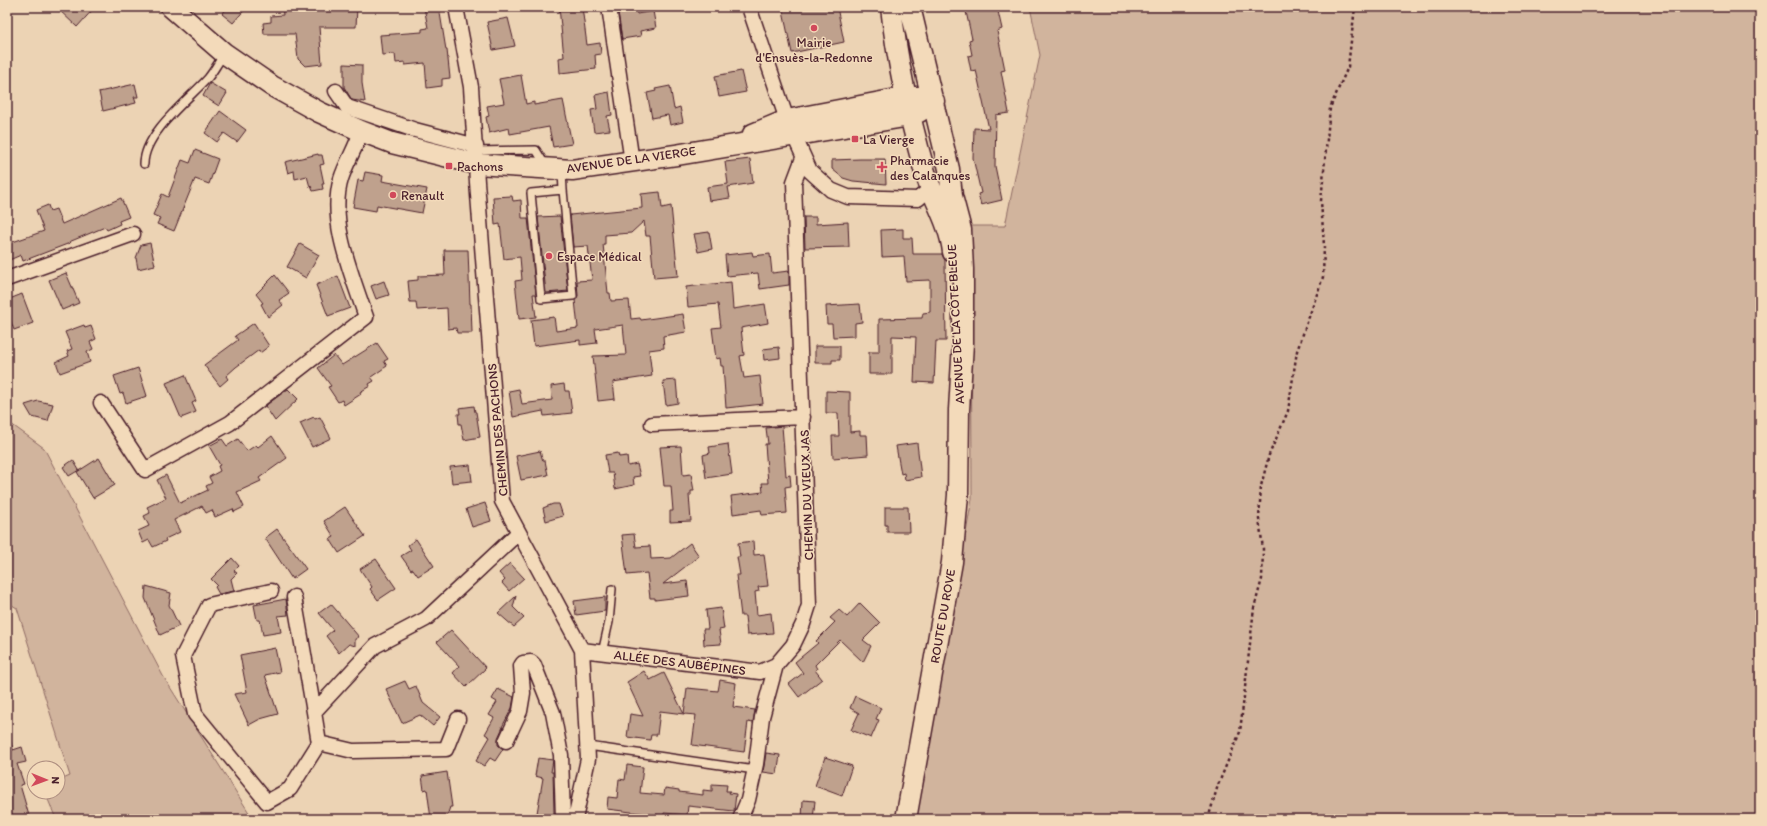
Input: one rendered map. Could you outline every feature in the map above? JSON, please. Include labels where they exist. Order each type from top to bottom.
[{"type":"main road","name":"AVENUE DE LA VIERGE","points":[[171,7],[224,53],[272,86],[319,112],[361,131],[392,143],[476,154],[555,169],[572,170],[632,162],[726,145],[790,128],[909,106]]},
{"type":"main road","name":"AVENUE DE LA CÔTE BLEUE","points":[[891,7],[909,106],[924,170],[924,194],[952,245],[954,264],[955,352],[959,410]]},
{"type":"main road","name":"AVENUE DE LA CÔTE BLEUE","points":[[910,7],[934,101],[949,169],[952,196],[963,248],[963,343],[959,410]]},
{"type":"main road","points":[[909,106],[934,101]]},
{"type":"main road","name":"ROUTE DU ROVE","points":[[906,819],[952,562],[958,495],[959,410]]},
{"type":"street","name":"CHEMIN DES PACHONS","points":[[456,7],[471,87],[502,501],[582,650],[588,759],[575,819]]},
{"type":"street","points":[[609,7],[632,162]]},
{"type":"street","points":[[749,7],[790,128],[810,171],[831,190],[848,197],[899,199],[924,194]]},
{"type":"street","points":[[336,91],[348,107],[415,130],[476,154]]},
{"type":"street","points":[[101,403],[144,470],[230,423],[366,317],[340,236],[338,204],[340,180],[361,131]]},
{"type":"street","name":"CHEMIN DU VIEUX JAS","points":[[740,819],[748,800],[755,770],[762,717],[776,665],[793,645],[803,624],[809,605],[794,182],[803,158]]},
{"type":"street","points":[[7,279],[134,234]]},
{"type":"street","points":[[652,424],[803,417]]},
{"type":"street","points":[[314,712],[375,646],[426,619],[518,533]]},
{"type":"street","points":[[271,591],[209,606],[183,656],[195,714],[267,802],[290,789],[319,743],[294,597]]},
{"type":"street","name":"ALLÉE DES AUBÉPINES","points":[[582,650],[760,672],[776,665]]},
{"type":"street","points":[[506,741],[520,711],[523,693],[521,666],[523,663],[531,662],[534,665],[553,713],[561,755],[563,819]]},
{"type":"street","points":[[319,743],[353,751],[446,749],[458,719]]},
{"type":"lane","points":[[144,164],[144,154],[160,128],[187,97],[208,77],[224,53]]},
{"type":"lane","points":[[555,169],[563,190],[572,296],[541,299],[531,193],[563,190]]},
{"type":"lane","points":[[602,653],[609,622],[612,590]]},
{"type":"lane","points":[[588,746],[755,770]]},
{"type":"path","points":[[1208,819],[1218,785],[1240,732],[1254,608],[1262,579],[1263,549],[1259,519],[1261,486],[1269,455],[1288,411],[1297,351],[1322,277],[1324,246],[1322,201],[1330,108],[1348,67],[1355,7]]},
{"type":"shaded area","points":[[1030,7],[1760,7],[1760,819],[915,819],[972,499],[971,226],[1005,226],[1040,55]]},
{"type":"shaded area","points":[[7,421],[44,448],[163,676],[253,819],[56,819],[48,800],[66,800],[66,778],[70,776],[17,608],[7,602]]},
{"type":"building","points":[[56,7],[95,7],[77,27]]},
{"type":"building","points":[[228,7],[247,7],[233,23],[222,14]]},
{"type":"building","points":[[282,7],[357,7],[356,27],[319,27],[322,64],[305,66],[298,59],[295,34],[264,34],[263,23],[271,22],[271,16],[283,15]]},
{"type":"building","points":[[424,7],[439,7],[447,50],[450,78],[442,79],[442,86],[427,88],[425,63],[405,65],[405,62],[396,63],[395,54],[382,55],[380,35],[422,32],[422,29],[428,28]]},
{"type":"building","points":[[559,7],[582,7],[587,45],[600,43],[601,54],[595,55],[596,69],[560,73],[559,58],[564,57]]},
{"type":"building","name":"Mairie d'Ensuès-la-Redonne","points":[[782,7],[837,7],[844,42],[792,53]]},
{"type":"building","points":[[965,7],[997,7],[1002,29],[997,31],[1005,70],[1001,71],[1009,113],[996,115],[995,166],[1002,200],[981,205],[978,194],[981,193],[973,158],[974,128],[989,129],[976,70],[971,71],[968,56],[972,55],[969,40],[972,39]]},
{"type":"building","points":[[636,9],[637,14],[653,11],[656,28],[640,31],[641,36],[622,39],[618,12]]},
{"type":"building","points":[[508,18],[515,46],[493,50],[487,22]]},
{"type":"building","points":[[344,64],[362,65],[362,83],[365,102],[352,100],[344,87]]},
{"type":"building","points":[[741,71],[746,92],[719,97],[715,76]]},
{"type":"building","points":[[521,75],[526,104],[534,102],[534,105],[563,100],[572,144],[553,147],[549,127],[510,134],[509,128],[489,133],[486,117],[489,116],[487,106],[504,103],[499,79]]},
{"type":"building","points":[[210,83],[227,93],[219,106],[203,96]]},
{"type":"building","points":[[135,84],[138,97],[134,97],[136,103],[103,111],[99,92]]},
{"type":"building","points":[[670,86],[674,109],[680,107],[683,122],[670,125],[668,115],[652,118],[647,93],[656,91],[655,89]]},
{"type":"building","points":[[609,92],[612,115],[607,116],[610,130],[594,132],[591,110],[597,109],[595,95]]},
{"type":"building","points":[[220,111],[246,130],[237,142],[224,133],[217,142],[205,133]]},
{"type":"building","points":[[195,150],[218,159],[209,184],[195,179],[174,231],[157,224],[160,218],[153,215],[162,194],[168,197],[182,160],[190,163]]},
{"type":"building","points":[[318,154],[322,155],[324,164],[320,165],[324,184],[322,184],[323,189],[313,191],[311,186],[310,187],[307,176],[295,179],[294,171],[288,173],[285,162]]},
{"type":"building","points":[[750,159],[753,183],[728,187],[730,198],[709,201],[707,187],[728,184],[725,162]]},
{"type":"building","points":[[885,159],[886,184],[853,181],[843,178],[832,169],[832,160]]},
{"type":"building","name":"Renault","points":[[365,172],[383,175],[382,181],[427,189],[422,213],[377,205],[376,211],[353,207],[358,180],[363,181]]},
{"type":"building","points":[[660,192],[662,208],[671,206],[678,276],[654,278],[650,236],[646,236],[644,221],[631,233],[605,235],[605,244],[603,244],[608,293],[610,293],[611,301],[629,300],[631,319],[640,318],[641,320],[683,314],[686,332],[663,336],[664,348],[649,350],[652,376],[613,382],[615,399],[598,401],[593,356],[626,355],[623,325],[595,329],[597,343],[580,345],[580,340],[534,346],[531,320],[554,317],[556,331],[578,328],[575,300],[578,296],[577,281],[592,280],[588,246],[573,247],[570,215],[642,208],[641,194]]},
{"type":"building","points":[[512,196],[513,201],[521,200],[522,218],[528,218],[536,294],[533,294],[536,317],[519,319],[515,281],[522,280],[520,257],[504,259],[500,224],[495,225],[493,197]]},
{"type":"building","points":[[121,198],[129,217],[119,221],[120,224],[107,230],[105,227],[69,242],[70,243],[23,261],[21,255],[7,261],[7,244],[44,231],[36,210],[48,205],[50,211],[56,209],[62,224]]},
{"type":"building","name":"Espace Médical","points":[[560,216],[568,291],[546,293],[538,217]]},
{"type":"building","points":[[804,217],[816,217],[816,224],[848,222],[849,247],[805,248]]},
{"type":"building","points":[[903,229],[903,238],[912,238],[913,254],[942,254],[945,260],[946,341],[936,341],[934,383],[914,382],[916,337],[892,336],[892,374],[869,374],[869,352],[879,352],[879,319],[922,318],[923,313],[930,312],[930,280],[906,281],[904,256],[882,257],[881,230]]},
{"type":"building","points":[[709,232],[712,249],[698,252],[694,234]]},
{"type":"building","points":[[150,243],[155,265],[138,269],[136,258],[141,245]]},
{"type":"building","points":[[300,244],[319,255],[306,278],[287,267]]},
{"type":"building","points":[[444,250],[468,250],[472,333],[457,333],[456,328],[448,329],[447,308],[417,310],[416,302],[410,302],[408,281],[418,280],[418,276],[445,275]]},
{"type":"building","points":[[752,252],[753,256],[770,254],[772,273],[789,271],[789,285],[760,289],[758,273],[727,276],[725,255]]},
{"type":"building","points":[[66,273],[79,303],[62,310],[49,280]]},
{"type":"building","points":[[275,275],[289,293],[279,300],[283,305],[268,317],[261,304],[263,303],[256,294]]},
{"type":"building","points":[[338,276],[350,308],[328,316],[316,285]]},
{"type":"building","points":[[384,281],[389,295],[376,299],[371,286]]},
{"type":"building","points":[[731,282],[733,309],[765,304],[768,323],[741,328],[744,355],[740,356],[744,378],[760,376],[763,404],[726,408],[723,366],[721,366],[720,358],[716,359],[712,328],[721,327],[718,304],[688,307],[686,287]]},
{"type":"building","points":[[22,294],[33,323],[14,330],[7,311],[7,300]]},
{"type":"building","points":[[860,304],[862,322],[855,323],[855,336],[833,337],[832,324],[827,324],[826,306]]},
{"type":"building","points":[[254,323],[269,346],[260,353],[259,350],[236,367],[226,376],[228,379],[220,386],[204,365],[238,340],[235,336]]},
{"type":"building","points":[[84,325],[85,328],[91,326],[96,339],[90,342],[93,349],[87,352],[90,362],[60,373],[56,362],[69,356],[67,351],[72,349],[65,332]]},
{"type":"building","points":[[377,343],[388,359],[384,361],[387,366],[371,377],[374,381],[369,384],[370,386],[360,392],[361,394],[344,405],[342,400],[338,402],[328,387],[331,386],[318,368],[334,355],[342,365]]},
{"type":"building","points":[[815,346],[840,346],[840,360],[832,360],[832,363],[815,363]]},
{"type":"building","points":[[779,347],[780,358],[764,360],[763,349]]},
{"type":"building","points":[[138,368],[147,396],[126,403],[123,393],[120,394],[114,376]]},
{"type":"building","points":[[185,375],[196,401],[192,403],[196,412],[181,418],[166,383]]},
{"type":"building","points":[[676,380],[678,403],[666,405],[663,381]]},
{"type":"building","points":[[564,384],[565,391],[569,391],[572,413],[544,416],[543,411],[513,417],[509,391],[519,389],[522,404],[552,400],[551,386]]},
{"type":"building","points":[[288,389],[298,399],[275,421],[265,406]]},
{"type":"building","points":[[826,391],[850,392],[850,432],[860,431],[860,435],[867,435],[868,455],[833,458],[832,436],[839,436],[838,413],[826,413]]},
{"type":"building","points":[[38,401],[53,404],[48,421],[32,417],[25,405]]},
{"type":"building","points":[[474,406],[480,437],[464,440],[461,424],[459,424],[459,408]]},
{"type":"building","points":[[314,417],[315,419],[320,417],[331,438],[312,447],[300,423]]},
{"type":"building","points":[[782,426],[786,476],[790,475],[791,486],[785,487],[787,513],[762,515],[761,510],[733,514],[731,496],[763,492],[762,483],[768,483],[765,444],[768,444],[766,428]]},
{"type":"building","points":[[272,436],[287,458],[259,478],[261,481],[237,492],[244,507],[234,512],[233,509],[215,517],[212,510],[206,513],[202,506],[174,520],[180,532],[165,539],[166,541],[153,547],[149,540],[143,543],[138,531],[149,526],[144,516],[150,513],[147,507],[166,498],[157,480],[166,475],[180,503],[208,490],[206,486],[212,483],[209,477],[220,471],[218,466],[220,465],[209,446],[222,439],[227,446],[238,439],[247,451],[256,445],[258,447]]},
{"type":"building","points":[[917,443],[921,477],[905,480],[904,473],[901,474],[896,446]]},
{"type":"building","points":[[728,444],[732,474],[706,478],[703,455],[710,453],[709,447]]},
{"type":"building","points":[[681,446],[683,475],[691,474],[694,491],[691,491],[691,495],[689,495],[691,521],[670,522],[670,511],[673,511],[671,486],[664,486],[660,447]]},
{"type":"building","points":[[540,451],[543,461],[545,461],[548,475],[521,480],[516,456]]},
{"type":"building","points":[[618,453],[619,457],[627,456],[628,466],[637,464],[640,476],[633,477],[634,485],[615,489],[613,473],[608,473],[605,455]]},
{"type":"building","points":[[99,458],[115,485],[93,498],[77,472]]},
{"type":"building","points":[[73,460],[79,470],[69,476],[63,467]]},
{"type":"building","points":[[470,465],[472,481],[452,483],[450,467]]},
{"type":"building","points":[[485,503],[491,521],[472,527],[466,509]]},
{"type":"building","points":[[553,504],[559,504],[563,516],[546,521],[543,508]]},
{"type":"building","points":[[345,507],[365,536],[339,553],[330,539],[334,537],[324,521]]},
{"type":"building","points":[[885,507],[908,507],[909,532],[887,532],[887,525],[885,525]]},
{"type":"building","points":[[277,529],[306,569],[292,579],[265,538]]},
{"type":"building","points":[[634,534],[636,547],[650,546],[651,559],[671,558],[690,543],[699,556],[663,584],[687,581],[689,596],[655,600],[655,598],[650,598],[647,573],[627,575],[622,535]]},
{"type":"building","points":[[416,539],[434,566],[418,576],[413,569],[411,570],[401,556],[411,550],[408,545]]},
{"type":"building","points":[[753,541],[754,555],[764,554],[768,586],[758,587],[759,591],[755,592],[757,615],[771,613],[773,633],[747,635],[745,616],[741,616],[736,575],[740,575],[737,557],[740,557],[738,543]]},
{"type":"building","points":[[232,558],[239,566],[234,571],[237,573],[231,579],[234,591],[219,594],[215,587],[217,585],[211,579]]},
{"type":"building","points":[[376,559],[396,588],[378,600],[370,589],[372,587],[360,569]]},
{"type":"building","points":[[510,563],[524,578],[509,591],[502,583],[505,580],[499,573]]},
{"type":"building","points":[[146,586],[171,593],[169,605],[179,626],[160,635],[145,598]]},
{"type":"building","points":[[516,596],[513,607],[524,618],[514,627],[498,613]]},
{"type":"building","points":[[605,597],[605,611],[576,615],[574,601]]},
{"type":"building","points":[[286,599],[288,615],[278,616],[281,632],[263,635],[260,620],[257,620],[254,605]]},
{"type":"building","points":[[860,603],[880,623],[863,640],[871,646],[863,662],[840,640],[815,665],[817,669],[815,670],[822,679],[799,697],[789,684],[803,673],[795,662],[818,643],[816,641],[835,622],[830,618],[839,610],[847,617]]},
{"type":"building","points":[[331,604],[359,637],[355,639],[355,646],[349,644],[339,653],[326,636],[333,630],[319,613]]},
{"type":"building","points":[[721,608],[724,629],[719,630],[721,644],[704,645],[703,629],[708,629],[706,610]]},
{"type":"building","points":[[451,630],[486,668],[466,687],[453,673],[459,666],[437,642]]},
{"type":"building","points":[[275,648],[280,672],[265,675],[278,714],[260,719],[249,725],[234,694],[247,692],[240,655]]},
{"type":"building","points":[[644,671],[650,680],[664,673],[684,714],[660,711],[657,735],[651,735],[650,740],[627,737],[630,714],[643,716],[627,682]]},
{"type":"building","points":[[720,680],[736,683],[733,707],[755,710],[753,723],[748,722],[744,752],[692,745],[696,715],[684,714],[687,688],[718,691]]},
{"type":"building","points":[[405,681],[409,689],[416,686],[423,703],[440,717],[433,726],[420,715],[402,723],[386,689]]},
{"type":"building","points":[[498,689],[514,697],[512,708],[498,738],[498,745],[503,749],[495,761],[490,758],[484,766],[476,761],[490,737],[485,734],[494,718],[489,715],[497,702],[492,699]]},
{"type":"building","points":[[855,696],[881,708],[876,719],[879,720],[871,738],[851,730],[859,713],[850,708]]},
{"type":"building","points":[[10,739],[13,750],[22,747],[26,762],[17,764],[24,784],[20,785],[30,819],[11,819],[7,804],[7,740]]},
{"type":"building","points":[[766,753],[780,755],[777,774],[763,772]]},
{"type":"building","points":[[825,757],[852,766],[842,796],[815,786]]},
{"type":"building","points":[[538,758],[553,760],[551,772],[553,772],[553,819],[536,819],[543,778],[535,776]]},
{"type":"building","points":[[627,765],[643,767],[640,793],[664,795],[665,788],[679,790],[679,792],[703,795],[703,790],[712,791],[712,784],[727,785],[726,791],[736,794],[734,811],[688,806],[687,815],[664,813],[664,816],[607,809],[608,797],[617,798],[619,779],[625,780]]},
{"type":"building","points":[[447,772],[452,807],[450,807],[446,819],[431,819],[427,789],[424,790],[422,776]]},
{"type":"building","points":[[803,800],[815,801],[813,819],[802,819]]},
{"type":"place","name":"Mairie d'Ensuès-la-Redonne","points":[[814,28]]},
{"type":"place","name":"La Vierge","points":[[855,139]]},
{"type":"place","name":"Pachons","points":[[449,166]]},
{"type":"place","name":"Pharmacie des Calanques","points":[[882,167]]},
{"type":"place","name":"Renault","points":[[393,195]]},
{"type":"place","name":"Espace Médical","points":[[549,256]]}]
